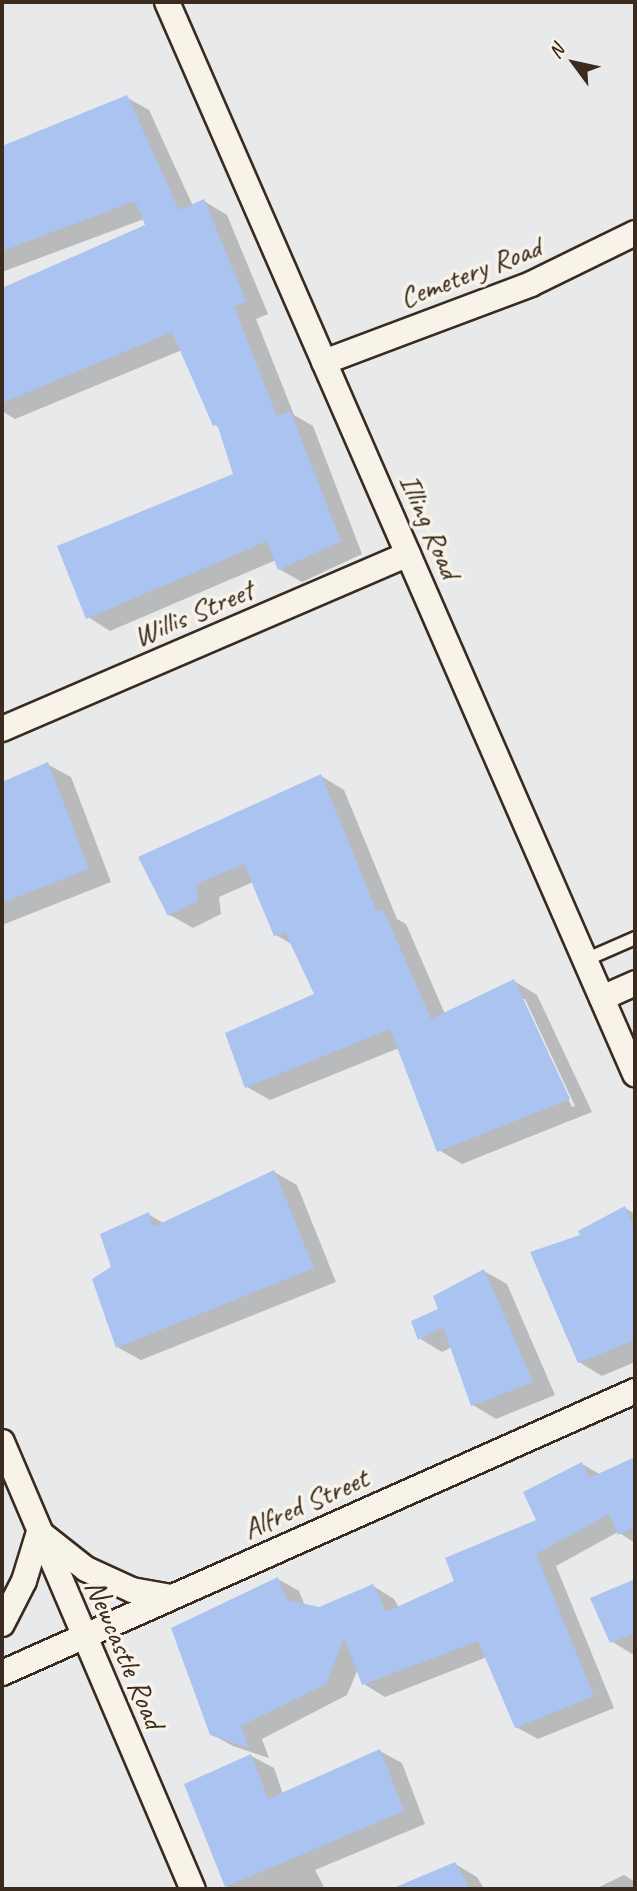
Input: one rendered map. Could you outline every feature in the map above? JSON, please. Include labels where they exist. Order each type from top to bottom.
[{"type":"street","name":"Illing Road","points":[[167,2],[585,960],[602,998],[628,1036],[635,1074]]},
{"type":"street","name":"Cemetery Road","points":[[324,362],[531,284],[635,233]]},
{"type":"street","name":"Willis Street","points":[[2,729],[408,554]]},
{"type":"street","points":[[602,998],[635,983]]},
{"type":"street","name":"Alfred Street","points":[[2,1673],[635,1391]]},
{"type":"street","name":"Newcastle Road","points":[[2,1442],[82,1636],[193,1889]]},
{"type":"street","points":[[2,1624],[24,1581],[39,1532],[86,1569],[104,1578],[132,1590],[171,1597]]},
{"type":"lane","points":[[585,960],[635,938]]},
{"type":"building","points":[[127,95],[179,210],[204,199],[246,301],[234,307],[277,416],[290,411],[341,541],[278,570],[267,541],[86,619],[57,546],[233,474],[217,424],[213,426],[172,332],[2,403],[2,288],[145,225],[135,201],[2,251],[2,146]]},
{"type":"building","points":[[48,762],[89,869],[2,903],[2,782]]},
{"type":"building","points":[[321,774],[377,912],[383,909],[431,1019],[514,979],[570,1099],[437,1152],[390,1029],[245,1088],[225,1033],[314,994],[285,932],[274,936],[244,864],[196,884],[198,900],[168,916],[138,857]]},
{"type":"building","points":[[274,1170],[314,1268],[116,1348],[92,1279],[111,1267],[100,1234],[149,1212],[153,1227]]},
{"type":"building","points":[[625,1206],[635,1230],[635,1340],[578,1363],[530,1252],[580,1235],[578,1231]]},
{"type":"building","points":[[484,1269],[533,1382],[471,1406],[443,1327],[418,1340],[411,1321],[438,1309],[433,1296]]},
{"type":"building","points":[[635,1457],[635,1527],[618,1535],[609,1514],[536,1554],[594,1696],[515,1728],[478,1641],[362,1685],[344,1638],[326,1684],[241,1726],[249,1748],[210,1735],[171,1628],[278,1577],[287,1600],[319,1607],[373,1584],[386,1612],[454,1581],[445,1558],[536,1520],[523,1492],[582,1462],[589,1478]]},
{"type":"building","points":[[635,1579],[635,1633],[610,1643],[590,1598]]},
{"type":"building","points":[[380,1749],[404,1811],[225,1887],[184,1784],[251,1754],[268,1799]]},
{"type":"building","points":[[455,1862],[470,1889],[391,1889]]}]
